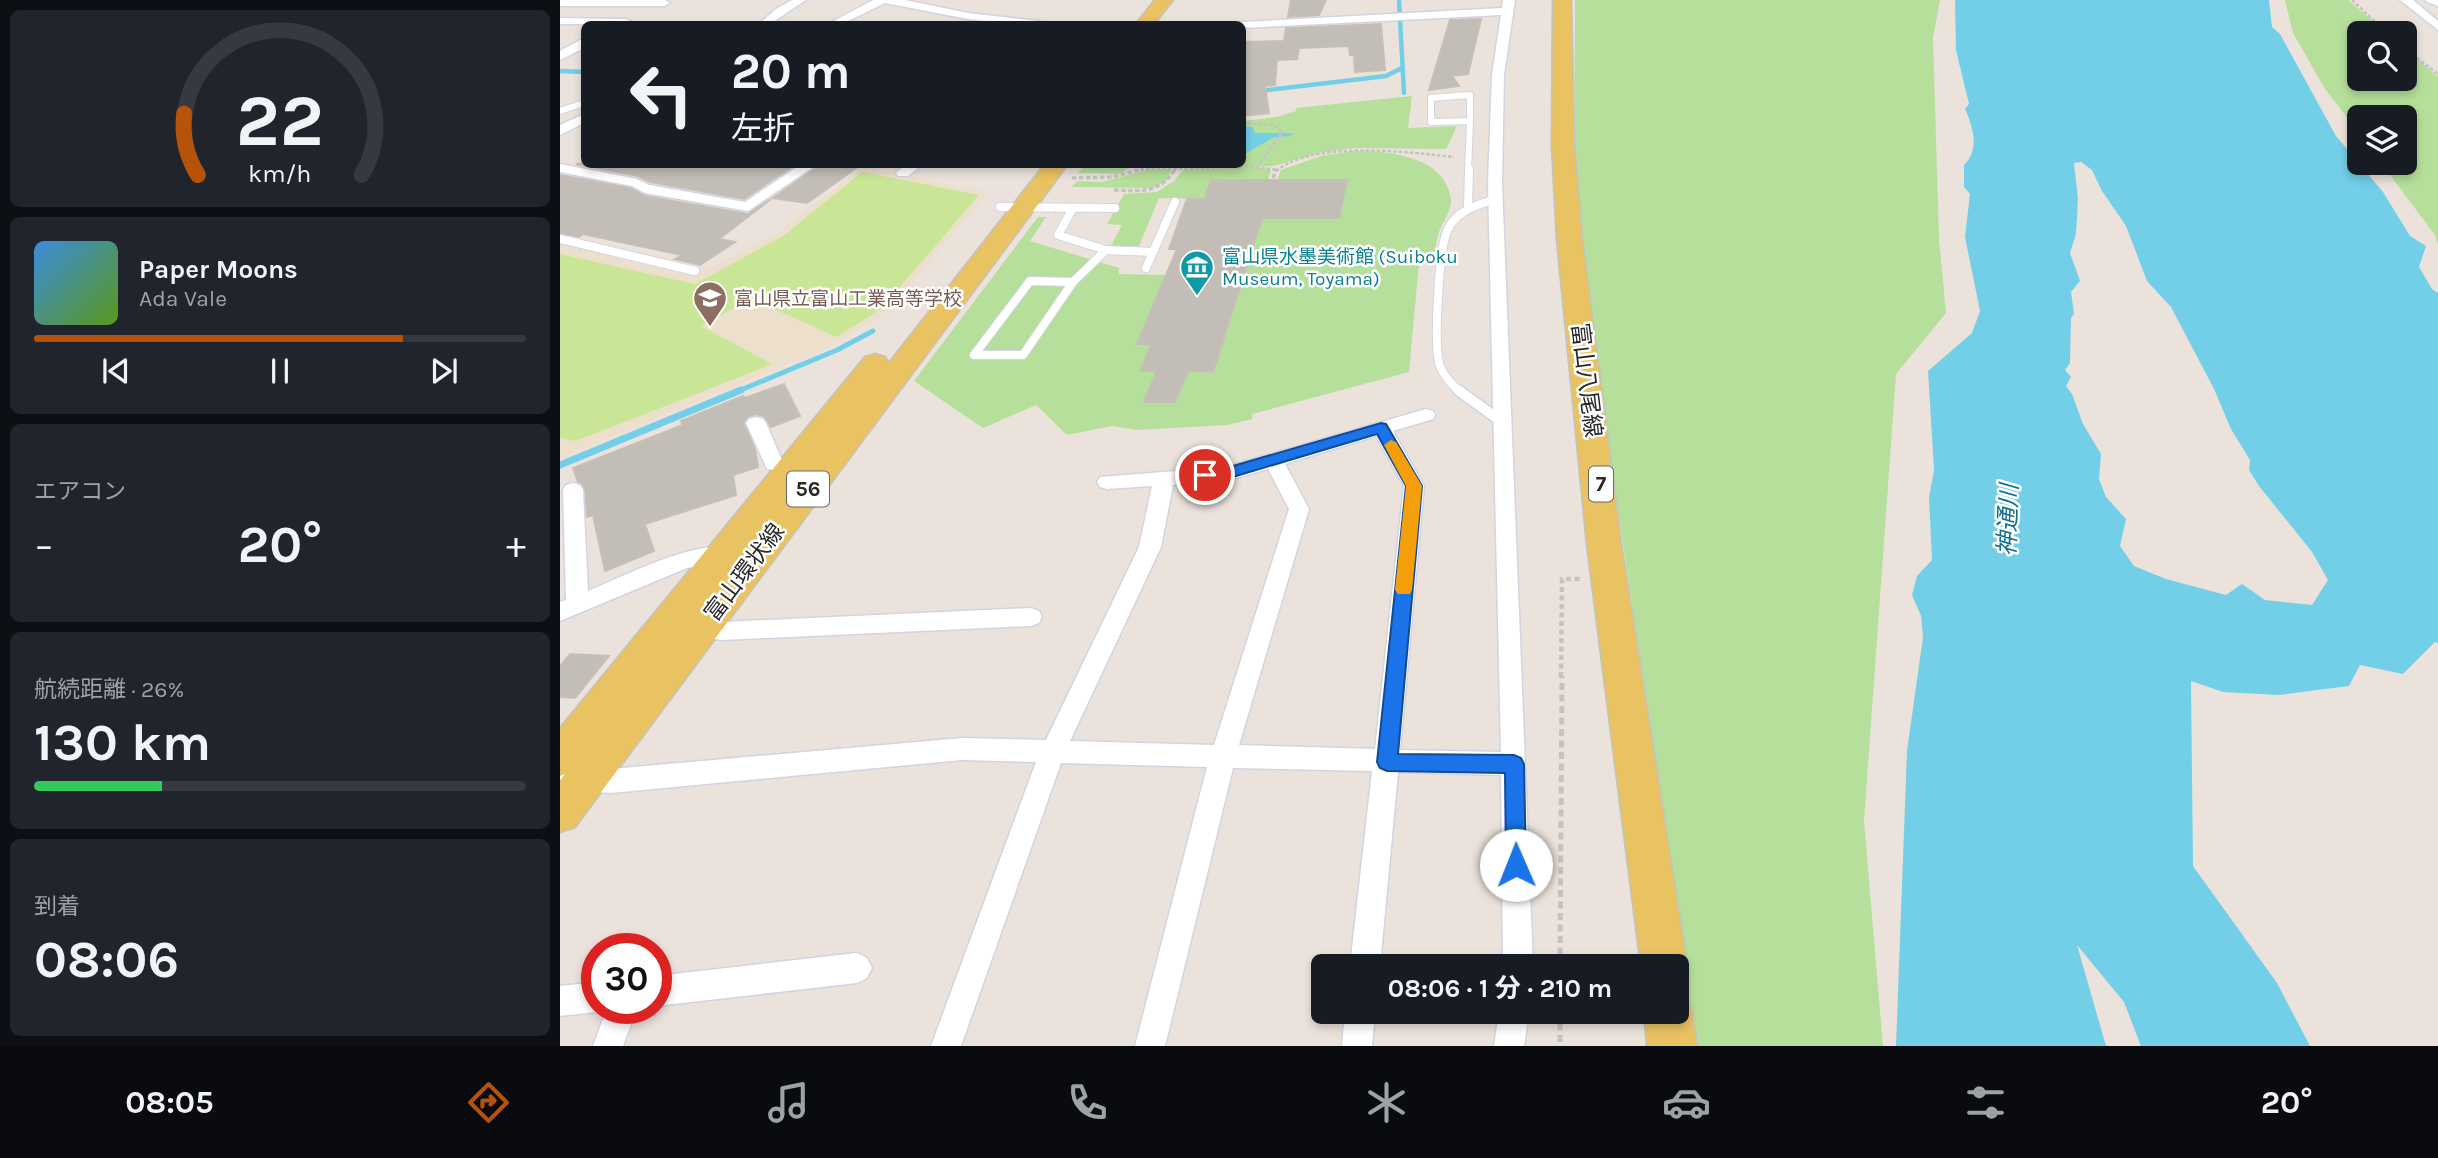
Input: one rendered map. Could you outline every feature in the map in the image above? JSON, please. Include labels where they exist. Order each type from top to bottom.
[{"type":"main road","points":[[1147,21],[1164,0]]},
{"type":"main road","points":[[1165,21],[1182,0]]},
{"type":"main road","name":"富山八尾線","points":[[1562,0],[1566,198],[1601,483],[1604,544],[1662,954]]},
{"type":"main road","name":"富山環状線","points":[[560,758],[664,628],[739,557],[1011,207],[1032,168]]},
{"type":"main road","name":"富山環状線","points":[[560,813],[573,779],[701,629],[739,557],[793,467],[1011,207],[1062,174]]},
{"type":"main road","points":[[1669,1024],[1672,1046]]},
{"type":"street","points":[[768,21],[800,0]]},
{"type":"street","points":[[840,21],[882,0]]},
{"type":"street","points":[[888,0],[968,16],[1012,21]]},
{"type":"street","points":[[2406,0],[2438,27]]},
{"type":"street","points":[[560,3],[668,2]]},
{"type":"street","points":[[627,21],[668,2]]},
{"type":"street","points":[[1246,25],[1409,16],[1508,5],[1498,75],[1495,198],[1518,954]]},
{"type":"street","points":[[560,21],[581,22]]},
{"type":"street","points":[[562,54],[581,44]]},
{"type":"street","points":[[562,54],[581,53]]},
{"type":"street","points":[[560,113],[581,117]]},
{"type":"street","points":[[560,131],[581,120]]},
{"type":"street","points":[[560,168],[637,183],[645,189],[748,207],[805,168]]},
{"type":"street","points":[[603,177],[618,168]]},
{"type":"street","points":[[903,173],[910,168]]},
{"type":"street","points":[[1107,482],[1226,474],[1426,415]]},
{"type":"street","points":[[756,423],[774,464],[793,467]]},
{"type":"street","points":[[1366,954],[1414,486],[1381,428]]},
{"type":"street","points":[[1150,1046],[1223,755],[1299,509],[1273,460]]},
{"type":"street","points":[[946,1046],[1053,751],[1150,547],[1164,478]]},
{"type":"street","points":[[573,490],[568,609],[684,559],[739,557]]},
{"type":"street","points":[[664,628],[722,631],[1031,617]]},
{"type":"street","points":[[573,779],[611,780],[962,749],[1514,764]]},
{"type":"street","points":[[672,989],[857,968]]},
{"type":"street","points":[[560,1001],[581,999]]},
{"type":"street","points":[[607,1046],[616,1024]]},
{"type":"street","points":[[1357,1046],[1359,1024]]},
{"type":"street","points":[[1509,1046],[1512,1024]]},
{"type":"lane","points":[[1468,207],[1471,95],[1431,98],[1431,122],[1470,121]]},
{"type":"lane","points":[[560,113],[581,104]]},
{"type":"lane","points":[[1495,198],[1468,207],[1456,215],[1446,232],[1436,353],[1443,373],[1460,393],[1502,422]]},
{"type":"lane","points":[[1146,268],[1175,202]]},
{"type":"lane","points":[[1011,207],[1115,208]]},
{"type":"lane","points":[[1073,208],[1058,235],[1106,250],[1153,252]]},
{"type":"lane","points":[[560,239],[695,271]]},
{"type":"lane","points":[[1073,282],[1030,281],[974,355],[1023,355],[1073,282],[1106,250]]},
{"type":"path","points":[[2352,0],[2374,21]]},
{"type":"path","points":[[2417,58],[2438,74]]},
{"type":"path","points":[[1246,123],[1266,123],[1281,128],[1282,132],[1258,166]]},
{"type":"path","points":[[1246,166],[1276,170],[1320,155],[1376,149],[1469,159]]},
{"type":"path","points":[[1062,174],[1072,178],[1113,177],[1135,168]]},
{"type":"path","points":[[1113,190],[1150,191],[1162,187],[1176,168]]},
{"type":"path","points":[[1273,178],[1276,170]]},
{"type":"path","points":[[1560,954],[1562,579],[1590,579]]},
{"type":"path","points":[[1560,1024],[1560,1046]]},
{"type":"shaded area","name":"富山県立富山工業高等学校","points":[[862,168],[988,192],[889,310],[831,346],[560,458],[560,244],[693,277],[774,235]]},
{"type":"green space","points":[[1575,0],[1940,0],[1933,38],[1939,239],[1946,313],[1896,374],[1864,821],[1883,1046],[1689,1046],[1686,1024],[1689,1024],[1689,954],[1678,954],[1646,698],[1597,369],[1574,190]]},
{"type":"green space","points":[[2285,0],[2348,0],[2373,21],[2347,21],[2347,91],[2417,91],[2417,59],[2438,77],[2438,245],[2435,235],[2390,175],[2417,175],[2417,105],[2347,105],[2347,117],[2325,89],[2293,33]]},
{"type":"green space","points":[[1412,96],[1408,128],[1457,126],[1446,149],[1355,148],[1318,153],[1274,166],[1246,167],[1246,121],[1277,117],[1296,111],[1296,108]]},
{"type":"green space","points":[[1356,151],[1384,152],[1427,165],[1438,173],[1447,185],[1451,199],[1450,208],[1438,235],[1433,262],[1419,262],[1409,372],[1252,414],[1252,419],[1227,425],[1137,430],[1112,426],[1067,435],[1036,405],[983,428],[914,381],[1038,217],[1046,217],[1030,241],[1119,268],[1119,274],[1166,275],[1138,344],[1151,344],[1141,371],[1176,371],[1172,378],[1154,378],[1144,402],[1175,402],[1188,371],[1214,371],[1262,218],[1281,170],[1321,156]]},
{"type":"green space","points":[[1246,167],[1271,170],[1268,180],[1211,180],[1205,199],[1159,198],[1139,246],[1111,246],[1122,225],[1107,224],[1124,194],[1157,192],[1174,181],[1183,170]]},
{"type":"green space","points":[[1082,168],[1129,168],[1119,174],[1078,173]]},
{"type":"green space","points":[[1151,169],[1172,169],[1166,181],[1152,188],[1071,187],[1078,181],[1102,182]]},
{"type":"green space","name":"富山県立富山工業高等学校","points":[[862,172],[979,195],[882,308],[837,337],[751,299],[701,326],[772,364],[576,441],[560,438],[560,254],[695,284],[783,236]]},
{"type":"water","name":"神通川","points":[[1955,0],[2269,0],[2272,27],[2280,34],[2336,136],[2347,149],[2347,175],[2369,175],[2383,192],[2410,236],[2426,246],[2419,267],[2432,289],[2438,293],[2438,643],[2435,642],[2403,674],[2360,665],[2349,686],[2279,695],[2223,692],[2191,681],[2193,866],[2277,983],[2310,1046],[2141,1046],[2124,1002],[2077,945],[2106,1046],[1896,1046],[1907,751],[1923,637],[1921,616],[1912,595],[1917,576],[1932,560],[1929,497],[1934,470],[1928,371],[1972,333],[1980,311],[1965,237],[1970,194],[1964,187],[1964,165],[1972,152],[1974,138],[1965,109],[1969,104],[1956,50]],"holes":[[[2081,162],[2092,170],[2102,191],[2126,226],[2147,281],[2171,307],[2214,389],[2231,429],[2250,460],[2249,470],[2312,552],[2328,580],[2312,605],[2265,600],[2242,584],[2226,595],[2166,579],[2134,566],[2120,546],[2126,519],[2106,497],[2099,479],[2101,454],[2083,424],[2072,394],[2066,386],[2071,377],[2065,370],[2070,363],[2071,318],[2074,314],[2071,292],[2080,281],[2070,253],[2076,234],[2078,199],[2074,163]]]},
{"type":"water","points":[[1246,126],[1252,127],[1255,133],[1293,133],[1290,136],[1274,137],[1246,153]]},
{"type":"building","points":[[1291,0],[1326,0],[1319,15],[1288,17]]},
{"type":"building","points":[[1481,19],[1468,74],[1452,76],[1459,86],[1429,90],[1450,20]]},
{"type":"building","points":[[1381,24],[1385,70],[1355,72],[1354,55],[1350,55],[1349,46],[1299,48],[1297,59],[1277,60],[1275,85],[1265,86],[1269,113],[1246,116],[1246,42],[1284,41],[1286,28]]},
{"type":"building","points":[[597,168],[790,168],[744,199],[650,182],[638,176]]},
{"type":"building","points":[[815,168],[856,168],[807,203],[773,198]]},
{"type":"building","points":[[560,175],[631,188],[645,196],[748,214],[771,199],[719,239],[735,242],[700,265],[675,259],[682,255],[583,234],[579,237],[560,233]]},
{"type":"building","name":"富山県水墨美術館 (Suiboku Museum, Toyama)","points":[[1211,180],[1347,180],[1339,218],[1262,218],[1213,372],[1188,371],[1175,402],[1144,402],[1157,371],[1141,371],[1151,344],[1137,344],[1177,249],[1169,249],[1187,199],[1205,199]]},
{"type":"building","points":[[784,384],[800,416],[771,427],[764,416],[755,414],[747,417],[744,424],[755,449],[758,467],[733,475],[736,495],[645,524],[654,551],[605,571],[593,515],[587,517],[585,489],[578,482],[573,468],[683,425],[681,421],[743,396],[745,398]]},
{"type":"building","points":[[570,654],[609,656],[575,698],[560,697],[560,666]]},
{"type":"waterway","points":[[1399,0],[1404,93]]},
{"type":"waterway","points":[[1259,91],[1386,76],[1402,68]]},
{"type":"waterway","points":[[560,71],[581,72]]},
{"type":"waterway","points":[[736,392],[837,350],[873,331]]},
{"type":"waterway","points":[[560,465],[741,390]]},
{"type":"slow traffic","points":[[1391,445],[1414,486],[1404,590]]},
{"type":"place","name":"富山県水墨美術館 (Suiboku Museum, Toyama)","points":[[1197,297]]},
{"type":"place","name":"富山県立富山工業高等学校","points":[[710,328]]},
{"type":"route","points":[[1205,475],[1226,474],[1381,428],[1414,486],[1387,762],[1514,764],[1516,865]]}]
